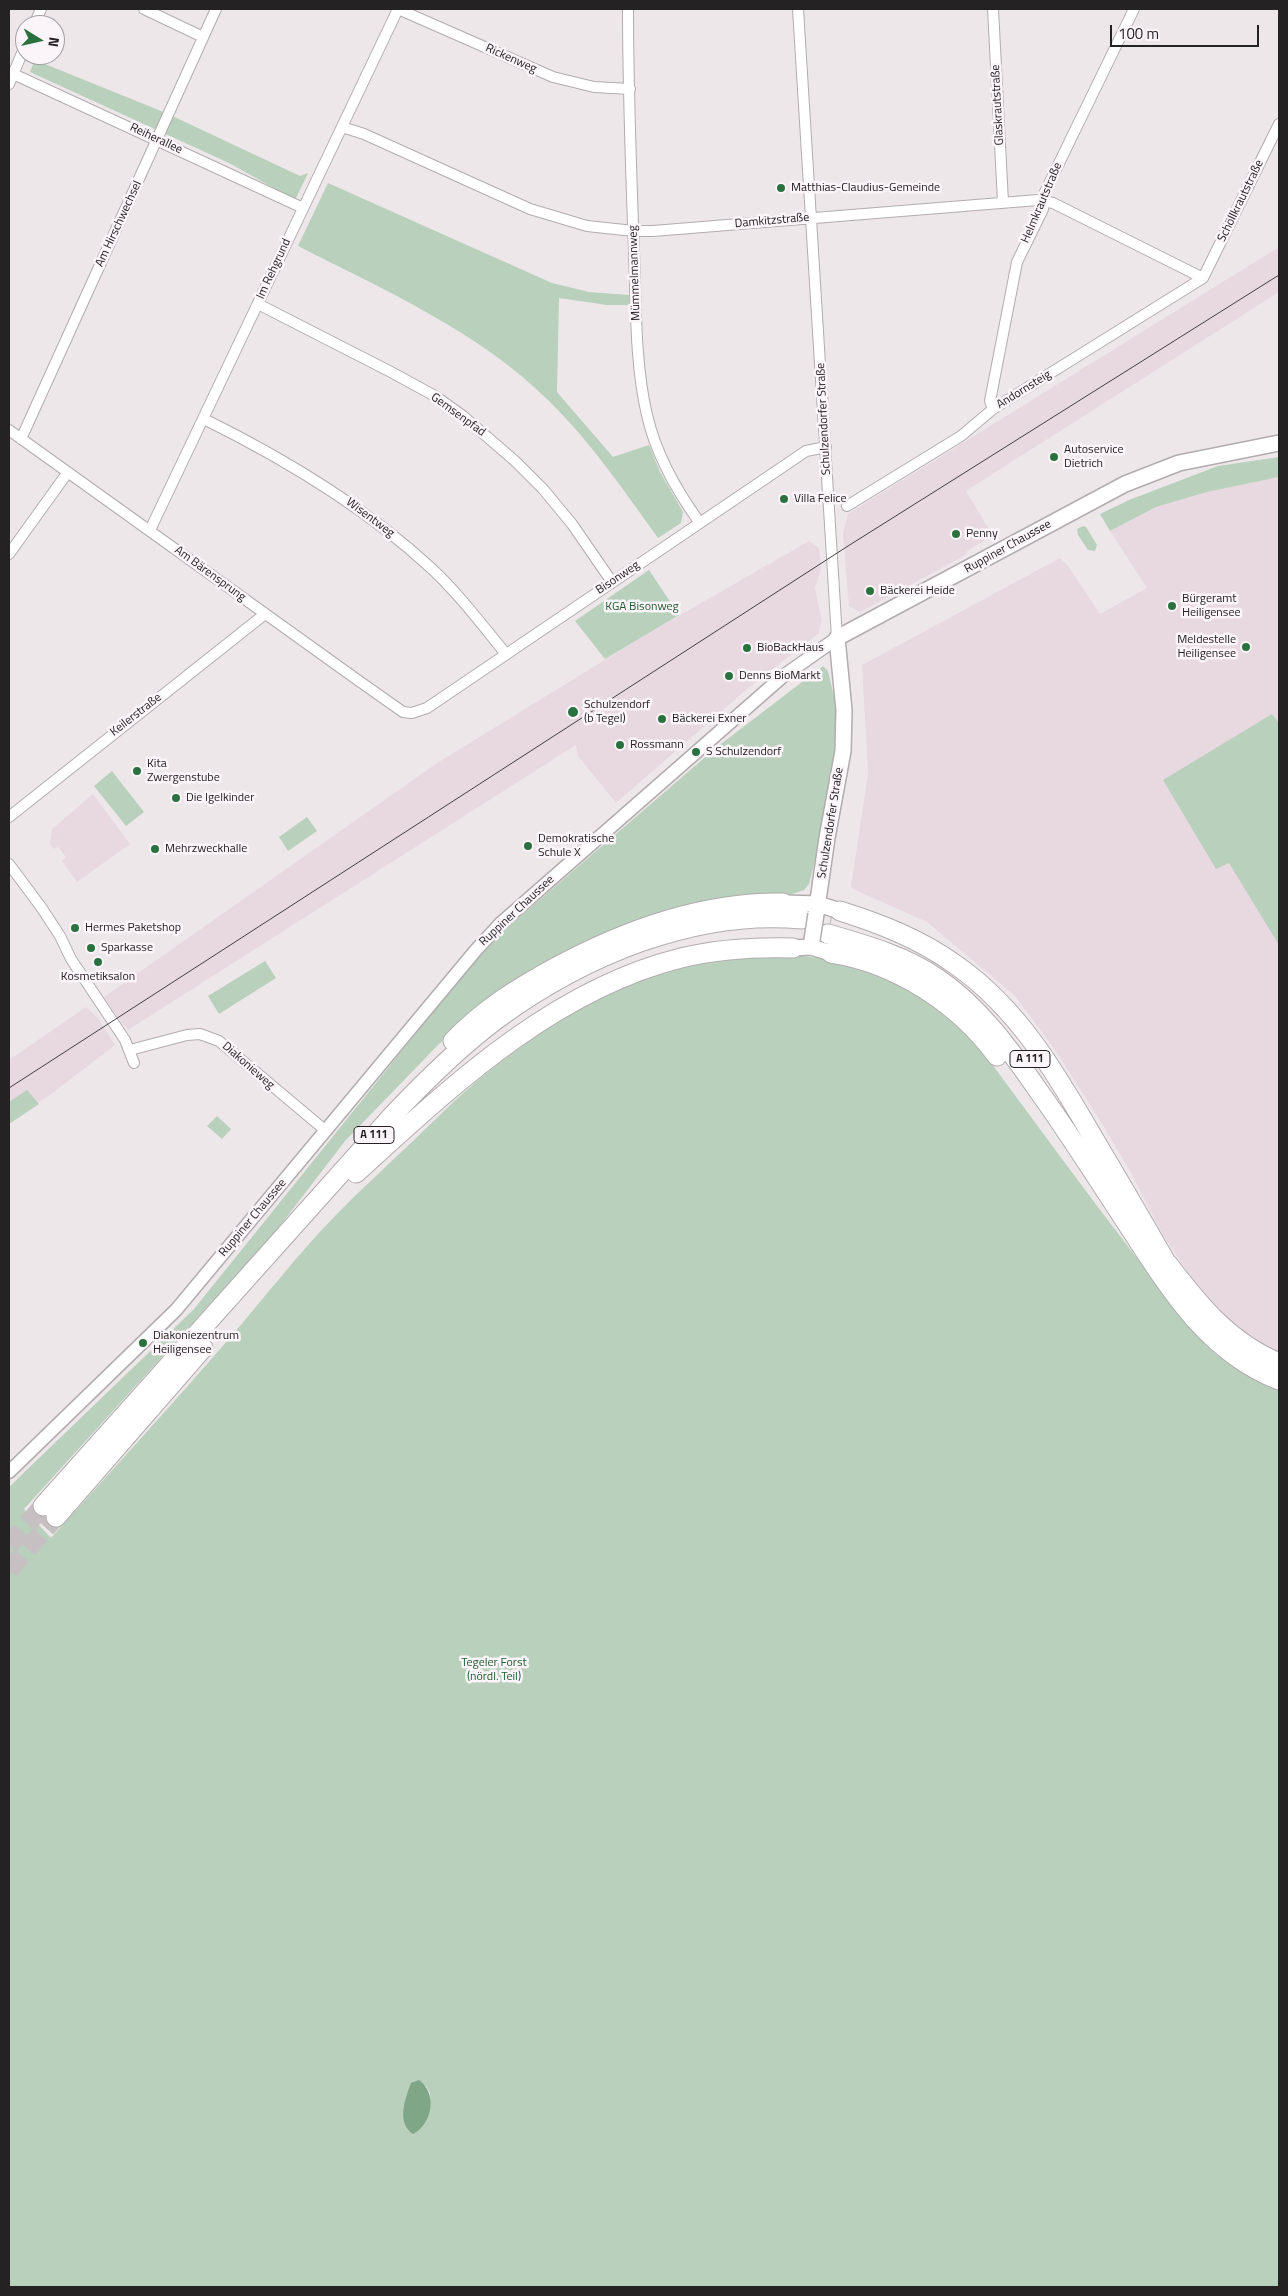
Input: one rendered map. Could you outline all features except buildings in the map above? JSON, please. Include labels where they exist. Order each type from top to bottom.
[{"type":"highway","points":[[301,1217],[349,1153],[389,1108],[468,1026],[507,995],[588,950],[656,923],[716,908],[783,903]]},
{"type":"highway","name":"A 111","points":[[817,929],[744,948],[680,958],[640,971],[582,998],[531,1028],[492,1056],[416,1119],[356,1173],[49,1511],[301,1217],[424,1083],[468,1042],[498,1019],[551,985],[600,960],[675,931],[718,922],[754,918],[817,929],[865,932],[908,950],[939,968],[980,1001],[1014,1036],[1041,1072],[1163,1268],[1179,1301],[1211,1337],[1240,1360],[1279,1380]]},
{"type":"highway","points":[[817,929],[868,961],[906,977],[938,997],[990,1046],[1163,1268]]},
{"type":"highway","name":"A 111","points":[[1163,1268],[1222,1328],[1243,1344],[1279,1363]]},
{"type":"main road","name":"Ruppiner Chaussee","points":[[836,638],[1125,484],[1179,463],[1279,443]]},
{"type":"main road","name":"Schulzendorfer Straße","points":[[817,929],[827,838],[843,751],[844,710],[836,638]]},
{"type":"main road","points":[[783,903],[817,929]]},
{"type":"street","points":[[144,9],[203,37]]},
{"type":"street","name":"Am Hirschwechsel","points":[[21,439],[216,9]]},
{"type":"street","name":"Rickenweg","points":[[398,9],[553,78],[594,87],[630,89]]},
{"type":"street","name":"Im Rehgrund","points":[[150,530],[398,9]]},
{"type":"street","name":"Mümmelmannweg","points":[[628,9],[634,230],[641,379],[647,415],[659,453],[675,486],[700,523]]},
{"type":"street","name":"Schulzendorfer Straße","points":[[798,9],[826,447],[836,638]]},
{"type":"street","name":"Glaskrautstraße","points":[[993,9],[1003,202]]},
{"type":"street","name":"Helmkrautstraße","points":[[993,409],[990,401],[1017,262],[1042,209],[1045,192],[1134,9]]},
{"type":"street","points":[[9,84],[11,72]]},
{"type":"street","name":"Reiherallee","points":[[11,72],[303,208]]},
{"type":"street","name":"Schöllkrautstraße","points":[[1203,278],[1279,126]]},
{"type":"street","name":"Damkitzstraße","points":[[342,127],[364,134],[530,209],[586,226],[653,231],[1003,202],[1044,201],[1053,203],[1203,278]]},
{"type":"street","name":"Andornsteig","points":[[847,506],[960,436],[993,409],[1203,278]]},
{"type":"street","name":"Gemsenpfad","points":[[258,304],[435,396],[463,416],[515,460],[543,489],[572,524],[612,582]]},
{"type":"street","name":"Wisentweg","points":[[204,419],[321,484],[383,526],[439,576],[464,602],[506,654]]},
{"type":"street","name":"Am Bärensprung","points":[[9,430],[403,712],[412,713]]},
{"type":"street","name":"Bisonweg","points":[[412,713],[427,708],[806,452],[826,447]]},
{"type":"street","points":[[9,554],[68,472]]},
{"type":"street","name":"Keilerstraße","points":[[9,817],[265,614]]},
{"type":"street","name":"Ruppiner Chaussee","points":[[9,1472],[176,1310],[468,959],[500,924],[782,678],[836,638]]},
{"type":"street","points":[[9,864],[60,936],[71,959],[130,1050],[134,1063]]},
{"type":"street","name":"Diakonieweg","points":[[130,1050],[188,1034],[200,1034],[219,1041],[326,1131]]},
{"type":"shaded area","points":[[1279,247],[1279,292],[966,491],[993,536],[968,550],[964,556],[860,612],[849,606],[843,534],[848,514]]},
{"type":"shaded area","points":[[1279,477],[1279,1353],[1239,1331],[1212,1309],[1163,1235],[1132,1175],[1104,1127],[1055,1050],[1015,996],[927,922],[853,889],[851,886],[868,774],[862,665],[1060,558],[1068,566],[1100,614],[1147,588],[1110,531],[1156,507],[1207,492]]},
{"type":"shaded area","points":[[809,541],[819,548],[821,569],[815,588],[822,621],[818,634],[753,684],[616,803],[578,756],[576,745],[128,1030],[110,1007],[104,997],[437,763],[647,634]]},
{"type":"shaded area","points":[[93,794],[130,844],[77,882],[62,861],[66,857],[58,847],[54,849],[50,844],[52,829]]},
{"type":"shaded area","points":[[86,1007],[98,1018],[115,1045],[50,1095],[9,1122],[9,1060]]},
{"type":"shaded area","points":[[419,2080],[429,2093],[430,2108],[425,2123],[413,2134],[405,2124],[403,2110],[411,2083]]},
{"type":"green space","points":[[33,65],[47,65],[166,113],[300,176],[308,173],[295,200],[229,163],[30,72]]},
{"type":"green space","points":[[328,183],[552,283],[589,292],[629,295],[630,305],[607,305],[559,298],[557,392],[613,457],[649,445],[660,472],[683,512],[681,523],[658,538],[579,433],[549,401],[492,354],[430,314],[298,246]]},
{"type":"green space","points":[[1279,457],[1279,477],[1207,492],[1156,507],[1110,531],[1100,514],[1129,500],[1218,466]]},
{"type":"green space","points":[[1083,526],[1086,527],[1097,545],[1095,551],[1088,550],[1078,535],[1077,529]]},
{"type":"green space","name":"KGA Bisonweg","points":[[649,570],[679,615],[605,659],[575,621]]},
{"type":"green space","name":"Tegeler Forst (nördl. Teil)","points":[[823,666],[828,671],[836,705],[838,729],[823,829],[809,884],[804,890],[490,1000],[439,1044],[345,1141],[276,1231],[24,1509],[51,1538],[206,1365],[308,1245],[345,1205],[468,1089],[506,1058],[547,1029],[591,1004],[636,983],[683,967],[731,958],[780,955],[830,960],[871,971],[911,988],[947,1013],[977,1044],[1170,1303],[1198,1337],[1215,1354],[1232,1366],[1251,1377],[1279,1388],[1279,2287],[9,2287],[9,1487],[194,1309],[487,945],[717,747]],"holes":[[[411,2083],[426,2086],[430,2093],[430,2107],[405,2104]]]},
{"type":"green space","points":[[1272,714],[1279,723],[1279,945],[1229,863],[1216,869],[1163,780]]},
{"type":"green space","points":[[112,771],[144,812],[126,826],[94,786]]},
{"type":"green space","points":[[307,817],[317,831],[288,851],[279,837]]},
{"type":"green space","points":[[265,961],[276,978],[219,1014],[208,996]]},
{"type":"green space","points":[[27,1090],[39,1104],[9,1124],[9,1102]]},
{"type":"green space","points":[[217,1116],[231,1129],[222,1139],[207,1126]]},
{"type":"tunnel","points":[[802,919],[831,923]]},
{"type":"tunnel","points":[[9,1545],[43,1506]]},
{"type":"tunnel","points":[[9,1570],[56,1517]]},
{"type":"tram line","points":[[9,1088],[848,546],[1279,275]]},
{"type":"place","name":"Matthias-Claudius-Gemeinde","points":[[781,188]]},
{"type":"place","name":"Autoservice Dietrich","points":[[1054,457]]},
{"type":"place","name":"Villa Felice","points":[[784,499]]},
{"type":"place","name":"Penny","points":[[956,534]]},
{"type":"place","name":"Bäckerei Heide","points":[[870,591]]},
{"type":"place","name":"Bürgeramt Heiligensee","points":[[1172,606]]},
{"type":"place","name":"Meldestelle Heiligensee","points":[[1246,647]]},
{"type":"place","name":"BioBackHaus","points":[[747,648]]},
{"type":"place","name":"Denns BioMarkt","points":[[729,676]]},
{"type":"place","name":"Schulzendorf (b Tegel)","points":[[573,712]]},
{"type":"place","name":"Bäckerei Exner","points":[[662,719]]},
{"type":"place","name":"Rossmann","points":[[620,745]]},
{"type":"place","name":"S Schulzendorf","points":[[696,752]]},
{"type":"place","name":"Kita Zwergenstube","points":[[137,771]]},
{"type":"place","name":"Die Igelkinder","points":[[176,798]]},
{"type":"place","name":"Demokratische Schule X","points":[[528,846]]},
{"type":"place","name":"Mehrzweckhalle","points":[[155,849]]},
{"type":"place","name":"Hermes Paketshop","points":[[75,928]]},
{"type":"place","name":"Sparkasse","points":[[91,948]]},
{"type":"place","name":"Kosmetiksalon","points":[[98,962]]},
{"type":"place","name":"Diakoniezentrum Heiligensee","points":[[143,1343]]}]
